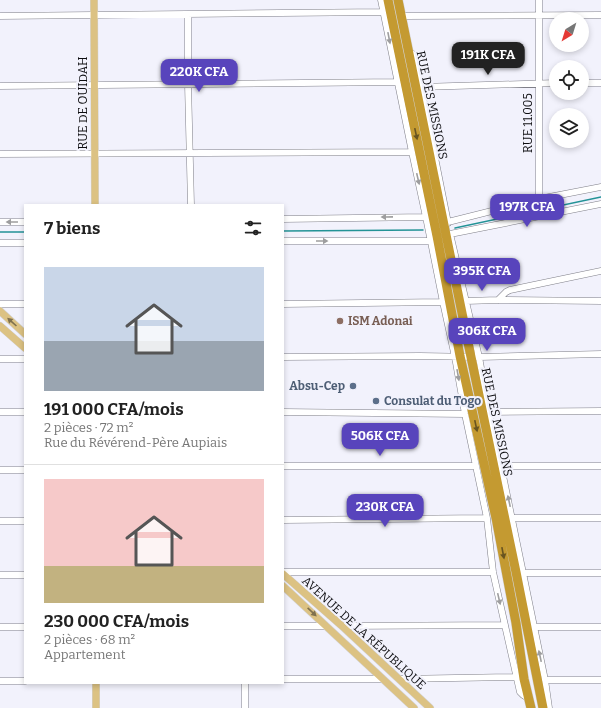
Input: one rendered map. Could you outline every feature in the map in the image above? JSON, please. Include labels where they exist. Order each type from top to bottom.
[{"type":"highway","name":"RUE DES MISSIONS","points":[[388,0],[435,228],[458,356],[502,548],[516,623],[524,679],[531,708]]},
{"type":"highway","name":"RUE DES MISSIONS","points":[[398,0],[475,357],[543,708]]},
{"type":"main road","name":"RUE DE OUIDAH","points":[[94,0],[95,204]]},
{"type":"main road","points":[[0,311],[24,333]]},
{"type":"main road","points":[[0,326],[24,347]]},
{"type":"main road","name":"AVENUE DE LA RÉPUBLIQUE","points":[[284,574],[430,708]]},
{"type":"main road","name":"AVENUE DE LA RÉPUBLIQUE","points":[[284,587],[414,708]]},
{"type":"main road","points":[[96,684],[96,708]]},
{"type":"street","points":[[381,0],[443,302],[458,356],[465,414],[487,518],[493,572],[521,694],[528,698]]},
{"type":"street","points":[[402,0],[450,234],[466,301],[475,357],[489,412],[512,518],[545,680],[549,708]]},
{"type":"street","name":"RUE 11.005","points":[[539,0],[539,199]]},
{"type":"street","points":[[0,16],[384,12]]},
{"type":"street","points":[[188,14],[188,84],[192,204]]},
{"type":"street","points":[[405,16],[601,15]]},
{"type":"street","points":[[0,86],[398,82]]},
{"type":"street","points":[[421,87],[549,83]]},
{"type":"street","points":[[589,83],[601,83]]},
{"type":"street","points":[[0,154],[412,152]]},
{"type":"street","points":[[448,222],[539,199],[601,187]]},
{"type":"street","points":[[450,234],[601,204]]},
{"type":"street","points":[[284,219],[426,216]]},
{"type":"street","points":[[0,222],[24,222]]},
{"type":"street","points":[[284,241],[431,241]]},
{"type":"street","points":[[0,243],[24,243]]},
{"type":"street","points":[[498,300],[510,290],[601,271]]},
{"type":"street","points":[[466,301],[601,301]]},
{"type":"street","points":[[284,304],[443,302]]},
{"type":"street","points":[[0,304],[24,304]]},
{"type":"street","points":[[284,357],[475,357],[601,354]]},
{"type":"street","points":[[0,359],[24,359]]},
{"type":"street","points":[[489,412],[601,411]]},
{"type":"street","points":[[0,412],[24,412]]},
{"type":"street","points":[[284,412],[465,414]]},
{"type":"street","points":[[284,466],[476,466]]},
{"type":"street","points":[[501,466],[601,466]]},
{"type":"street","points":[[0,470],[24,470]]},
{"type":"street","points":[[284,520],[487,518]]},
{"type":"street","points":[[512,518],[601,518]]},
{"type":"street","points":[[0,521],[24,521]]},
{"type":"street","points":[[284,573],[493,572]]},
{"type":"street","points":[[523,574],[601,573]]},
{"type":"street","points":[[0,575],[24,574]]},
{"type":"street","points":[[342,626],[505,625]]},
{"type":"street","points":[[284,626],[326,626]]},
{"type":"street","points":[[0,627],[24,627]]},
{"type":"street","points":[[534,627],[601,627]]},
{"type":"street","points":[[399,679],[517,677]]},
{"type":"street","points":[[284,679],[383,679]]},
{"type":"street","points":[[545,680],[601,680]]},
{"type":"street","points":[[0,681],[24,681]]},
{"type":"street","points":[[245,684],[245,708]]},
{"type":"waterway","points":[[455,228],[601,197]]},
{"type":"waterway","points":[[284,231],[423,230]]},
{"type":"waterway","points":[[0,232],[24,232]]},
{"type":"place","name":"ISM Adonai","points":[[340,321]]},
{"type":"place","name":"Absu-Cep","points":[[353,386]]},
{"type":"place","name":"Consulat du Togo","points":[[376,401]]}]
